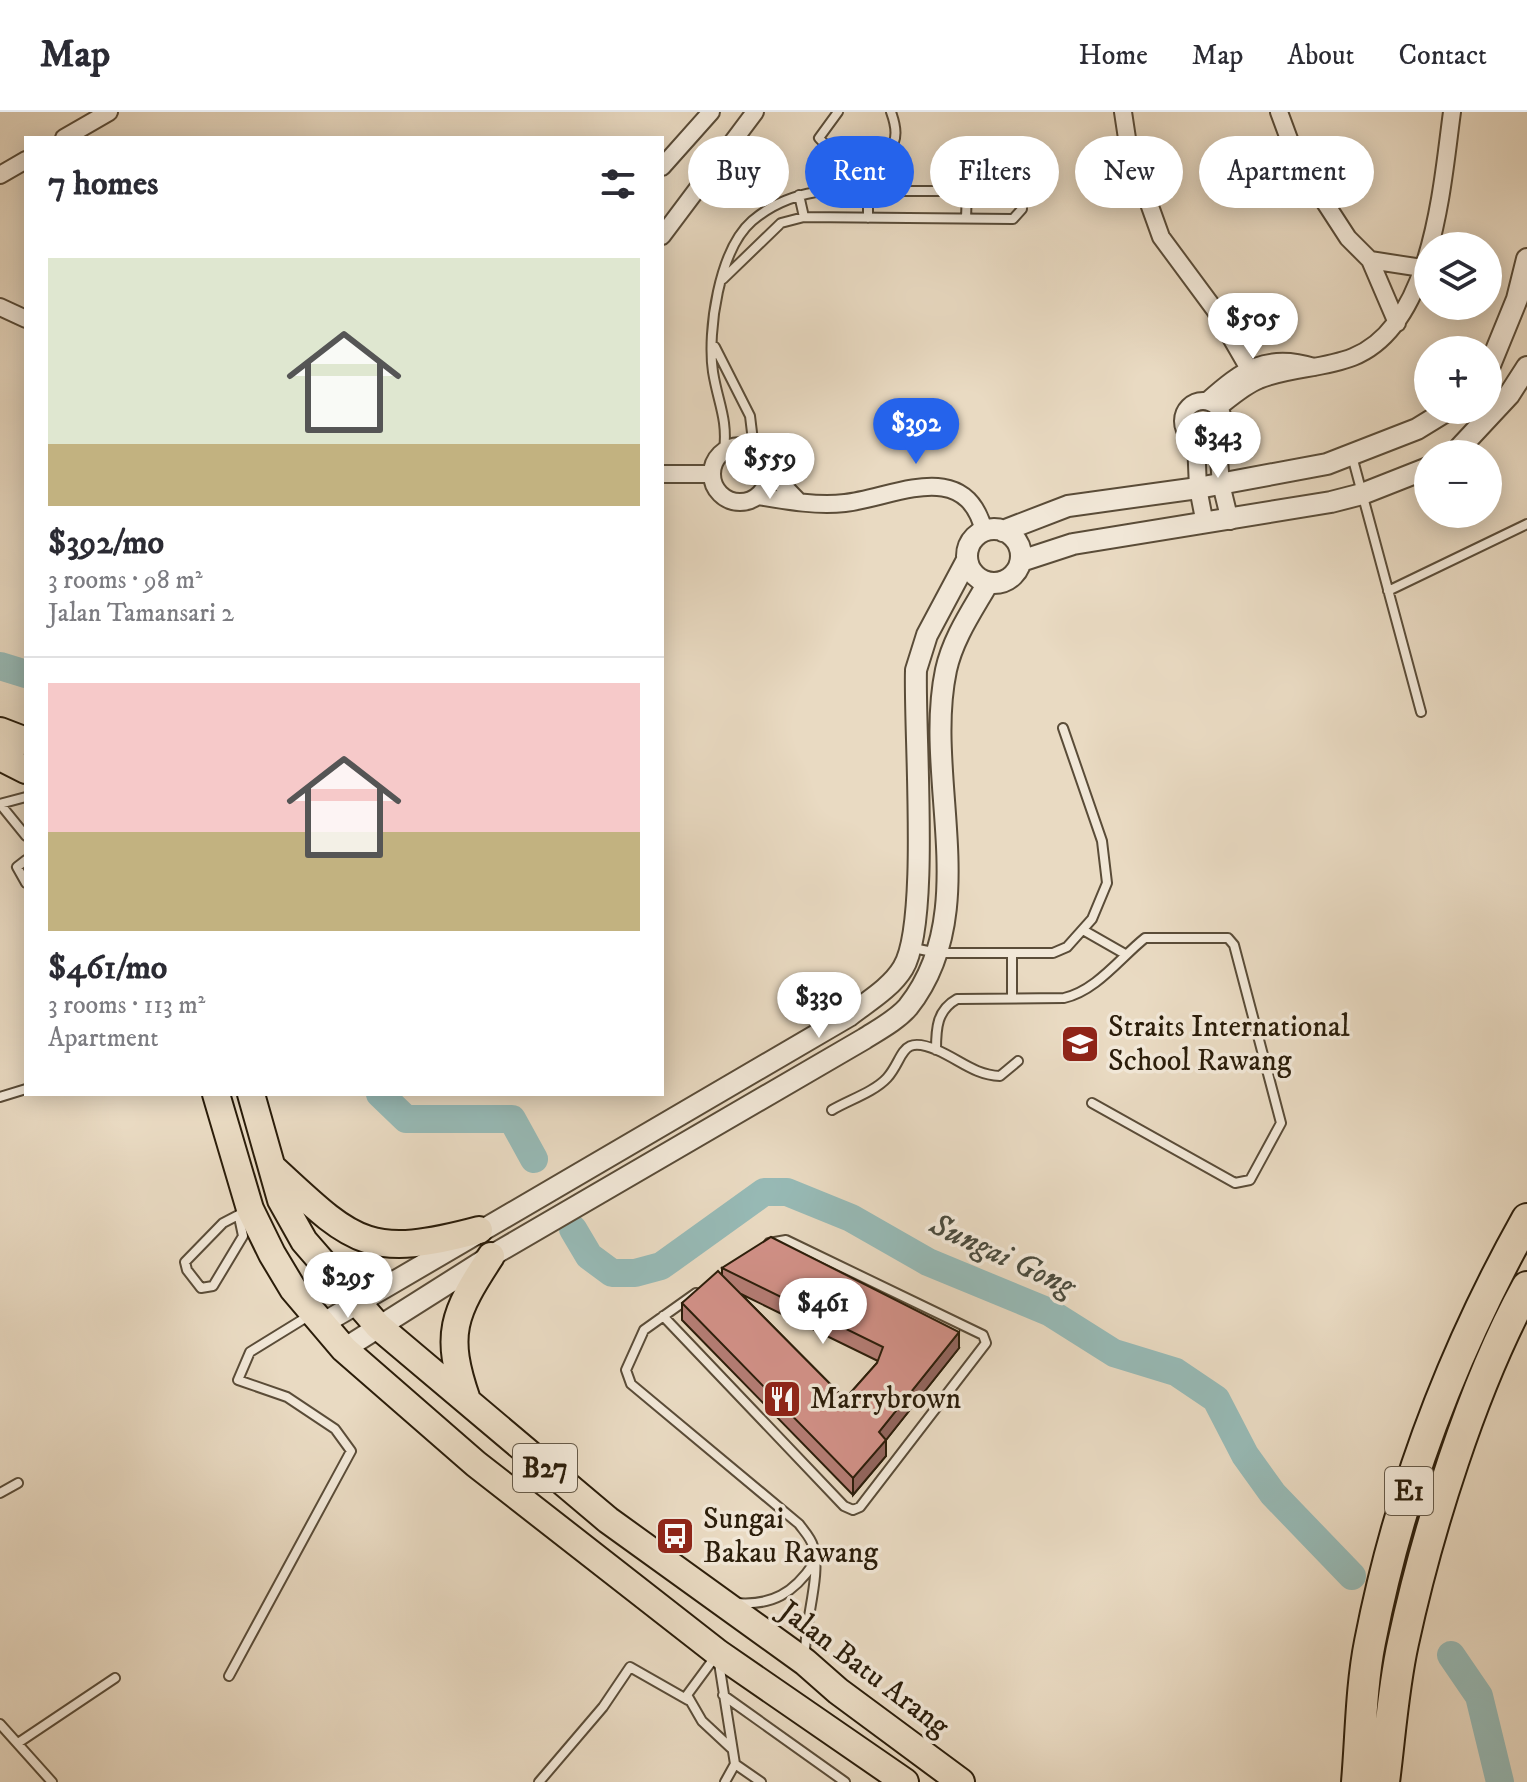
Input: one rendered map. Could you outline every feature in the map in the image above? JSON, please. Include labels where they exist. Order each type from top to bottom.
[{"type":"highway","name":"E1","points":[[1357,1782],[1369,1644],[1405,1502],[1441,1396],[1491,1284],[1527,1219]]},
{"type":"highway","name":"E1","points":[[1384,1782],[1402,1645],[1436,1515],[1478,1398],[1527,1287]]},
{"type":"main road","points":[[0,731],[24,740]]},
{"type":"main road","points":[[0,757],[24,769]]},
{"type":"main road","name":"B27","points":[[216,1096],[245,1213],[279,1266],[344,1349],[476,1464],[718,1653],[905,1782]]},
{"type":"main road","name":"Jalan Batu Arang","points":[[252,1096],[281,1200],[304,1241],[378,1326],[608,1520],[805,1662],[838,1691],[961,1782]]},
{"type":"main road","points":[[270,1166],[350,1235],[393,1246],[436,1241],[479,1230]]},
{"type":"main road","points":[[468,1403],[453,1361],[453,1327],[473,1283],[491,1256]]},
{"type":"street","points":[[67,136],[109,112]]},
{"type":"street","points":[[664,165],[711,112]]},
{"type":"street","points":[[664,233],[755,112]]},
{"type":"street","points":[[1123,112],[1128,145],[1161,237],[1215,310],[1251,375]]},
{"type":"street","points":[[1279,112],[1296,158],[1348,238],[1370,260],[1397,323]]},
{"type":"street","points":[[1431,232],[1442,186],[1452,112]]},
{"type":"street","points":[[0,175],[24,161]]},
{"type":"street","points":[[1502,338],[1513,312],[1527,259]]},
{"type":"street","points":[[1370,260],[1414,267]]},
{"type":"street","points":[[1217,436],[1207,441],[1196,441],[1185,432],[1184,413],[1193,403],[1213,404],[1251,375],[1296,361],[1314,367],[1357,356],[1397,323],[1408,308],[1414,291]]},
{"type":"street","points":[[0,307],[24,318]]},
{"type":"street","points":[[1467,440],[1509,395],[1527,367]]},
{"type":"street","points":[[1213,404],[1223,419],[1217,436],[1221,484],[1230,521]]},
{"type":"street","points":[[318,1319],[356,1301],[849,1016],[885,988],[903,969],[912,947],[918,902],[916,670],[927,635],[967,560],[970,543],[1053,509],[1221,484],[1352,456],[1425,424]]},
{"type":"street","points":[[1196,441],[1198,488],[1205,524]]},
{"type":"street","points":[[769,471],[765,489],[758,496],[742,502],[724,498],[713,483],[717,457],[724,451],[738,446],[754,449],[761,455],[769,471],[799,502]]},
{"type":"street","points":[[664,474],[712,474]]},
{"type":"street","points":[[1021,561],[1073,544],[1230,521],[1362,494],[1414,474]]},
{"type":"street","points":[[758,496],[799,502],[847,503],[913,486],[935,486],[968,502],[993,531],[1019,546],[1021,561],[1012,576],[988,583],[973,574],[967,560]]},
{"type":"street","points":[[344,1349],[491,1256],[864,1039],[906,1009],[938,953],[946,905],[942,710],[945,672],[953,644],[988,583]]},
{"type":"lane","points":[[820,136],[838,112]]},
{"type":"lane","points":[[891,112],[895,136]]},
{"type":"lane","points":[[799,195],[804,217]]},
{"type":"lane","points":[[724,451],[727,427],[713,372],[712,338],[713,313],[723,279],[734,245],[750,222],[778,203],[805,195]]},
{"type":"lane","points":[[868,208],[868,218]]},
{"type":"lane","points":[[966,208],[966,218]]},
{"type":"lane","points":[[723,279],[781,223],[804,217],[1013,219],[1022,208]]},
{"type":"lane","points":[[712,338],[750,416],[754,449]]},
{"type":"lane","points":[[1352,456],[1421,712]]},
{"type":"lane","points":[[1388,591],[1527,524]]},
{"type":"lane","points":[[912,947],[938,953],[1053,953],[1067,947],[1092,919],[1107,883],[1095,817],[1063,728]]},
{"type":"lane","points":[[24,798],[0,804],[24,834]]},
{"type":"lane","points":[[24,862],[17,867],[24,879]]},
{"type":"lane","points":[[1083,930],[1125,954]]},
{"type":"lane","points":[[936,1050],[936,1026],[946,1005],[957,999],[1077,995],[1125,954],[1153,936],[1228,938],[1234,945],[1281,1123],[1250,1180],[1240,1184],[1092,1103]]},
{"type":"lane","points":[[1012,955],[1012,998]]},
{"type":"lane","points":[[832,1110],[886,1079],[907,1047],[936,1050],[982,1075],[1000,1076],[1018,1061]]},
{"type":"lane","points":[[1,1096],[24,1090]]},
{"type":"lane","points":[[245,1213],[243,1236],[213,1286],[201,1288],[187,1270],[185,1262],[223,1223],[245,1213]]},
{"type":"lane","points":[[663,1316],[844,1506],[853,1510],[860,1507],[983,1351],[986,1343],[983,1335],[786,1240],[766,1244],[753,1253]]},
{"type":"lane","points":[[701,1289],[644,1330],[628,1361],[631,1384],[799,1524],[813,1543],[815,1560],[804,1635],[805,1662]]},
{"type":"lane","points":[[229,1676],[351,1451],[335,1429],[299,1405],[238,1380],[250,1352],[318,1319]]},
{"type":"lane","points":[[0,1493],[18,1483]]},
{"type":"lane","points":[[720,1601],[761,1605],[783,1596],[803,1579],[815,1560]]},
{"type":"lane","points":[[718,1653],[735,1764],[725,1782]]},
{"type":"lane","points":[[688,1700],[688,1689],[718,1653]]},
{"type":"lane","points":[[539,1782],[603,1707],[630,1667],[688,1700],[702,1721],[732,1749]]},
{"type":"lane","points":[[18,1743],[115,1678]]},
{"type":"lane","points":[[723,1695],[845,1782]]},
{"type":"lane","points":[[0,1724],[52,1782]]},
{"type":"lane","points":[[735,1764],[761,1782]]},
{"type":"building","points":[[771,1237],[959,1332],[879,1432],[886,1440],[853,1478],[682,1303],[718,1271],[845,1399],[877,1363],[883,1347],[722,1268]]},
{"type":"waterway","name":"Sungai Gong","points":[[0,666],[24,673]]},
{"type":"waterway","name":"Sungai Gong","points":[[382,1096],[406,1119],[512,1119],[534,1159]]},
{"type":"waterway","name":"Sungai Gong","points":[[573,1229],[589,1256],[612,1273],[635,1273],[661,1266],[764,1192],[787,1192],[851,1218],[928,1262],[1049,1312],[1114,1353],[1176,1372],[1216,1399],[1245,1455],[1273,1494],[1352,1576]]},
{"type":"waterway","name":"Sungai Gong","points":[[1451,1655],[1479,1696],[1500,1782]]},
{"type":"place","name":"Straits International School Rawang","points":[[1080,1044]]},
{"type":"place","name":"Marrybrown","points":[[782,1399]]},
{"type":"place","name":"Sungai Bakau Rawang","points":[[675,1536]]}]
